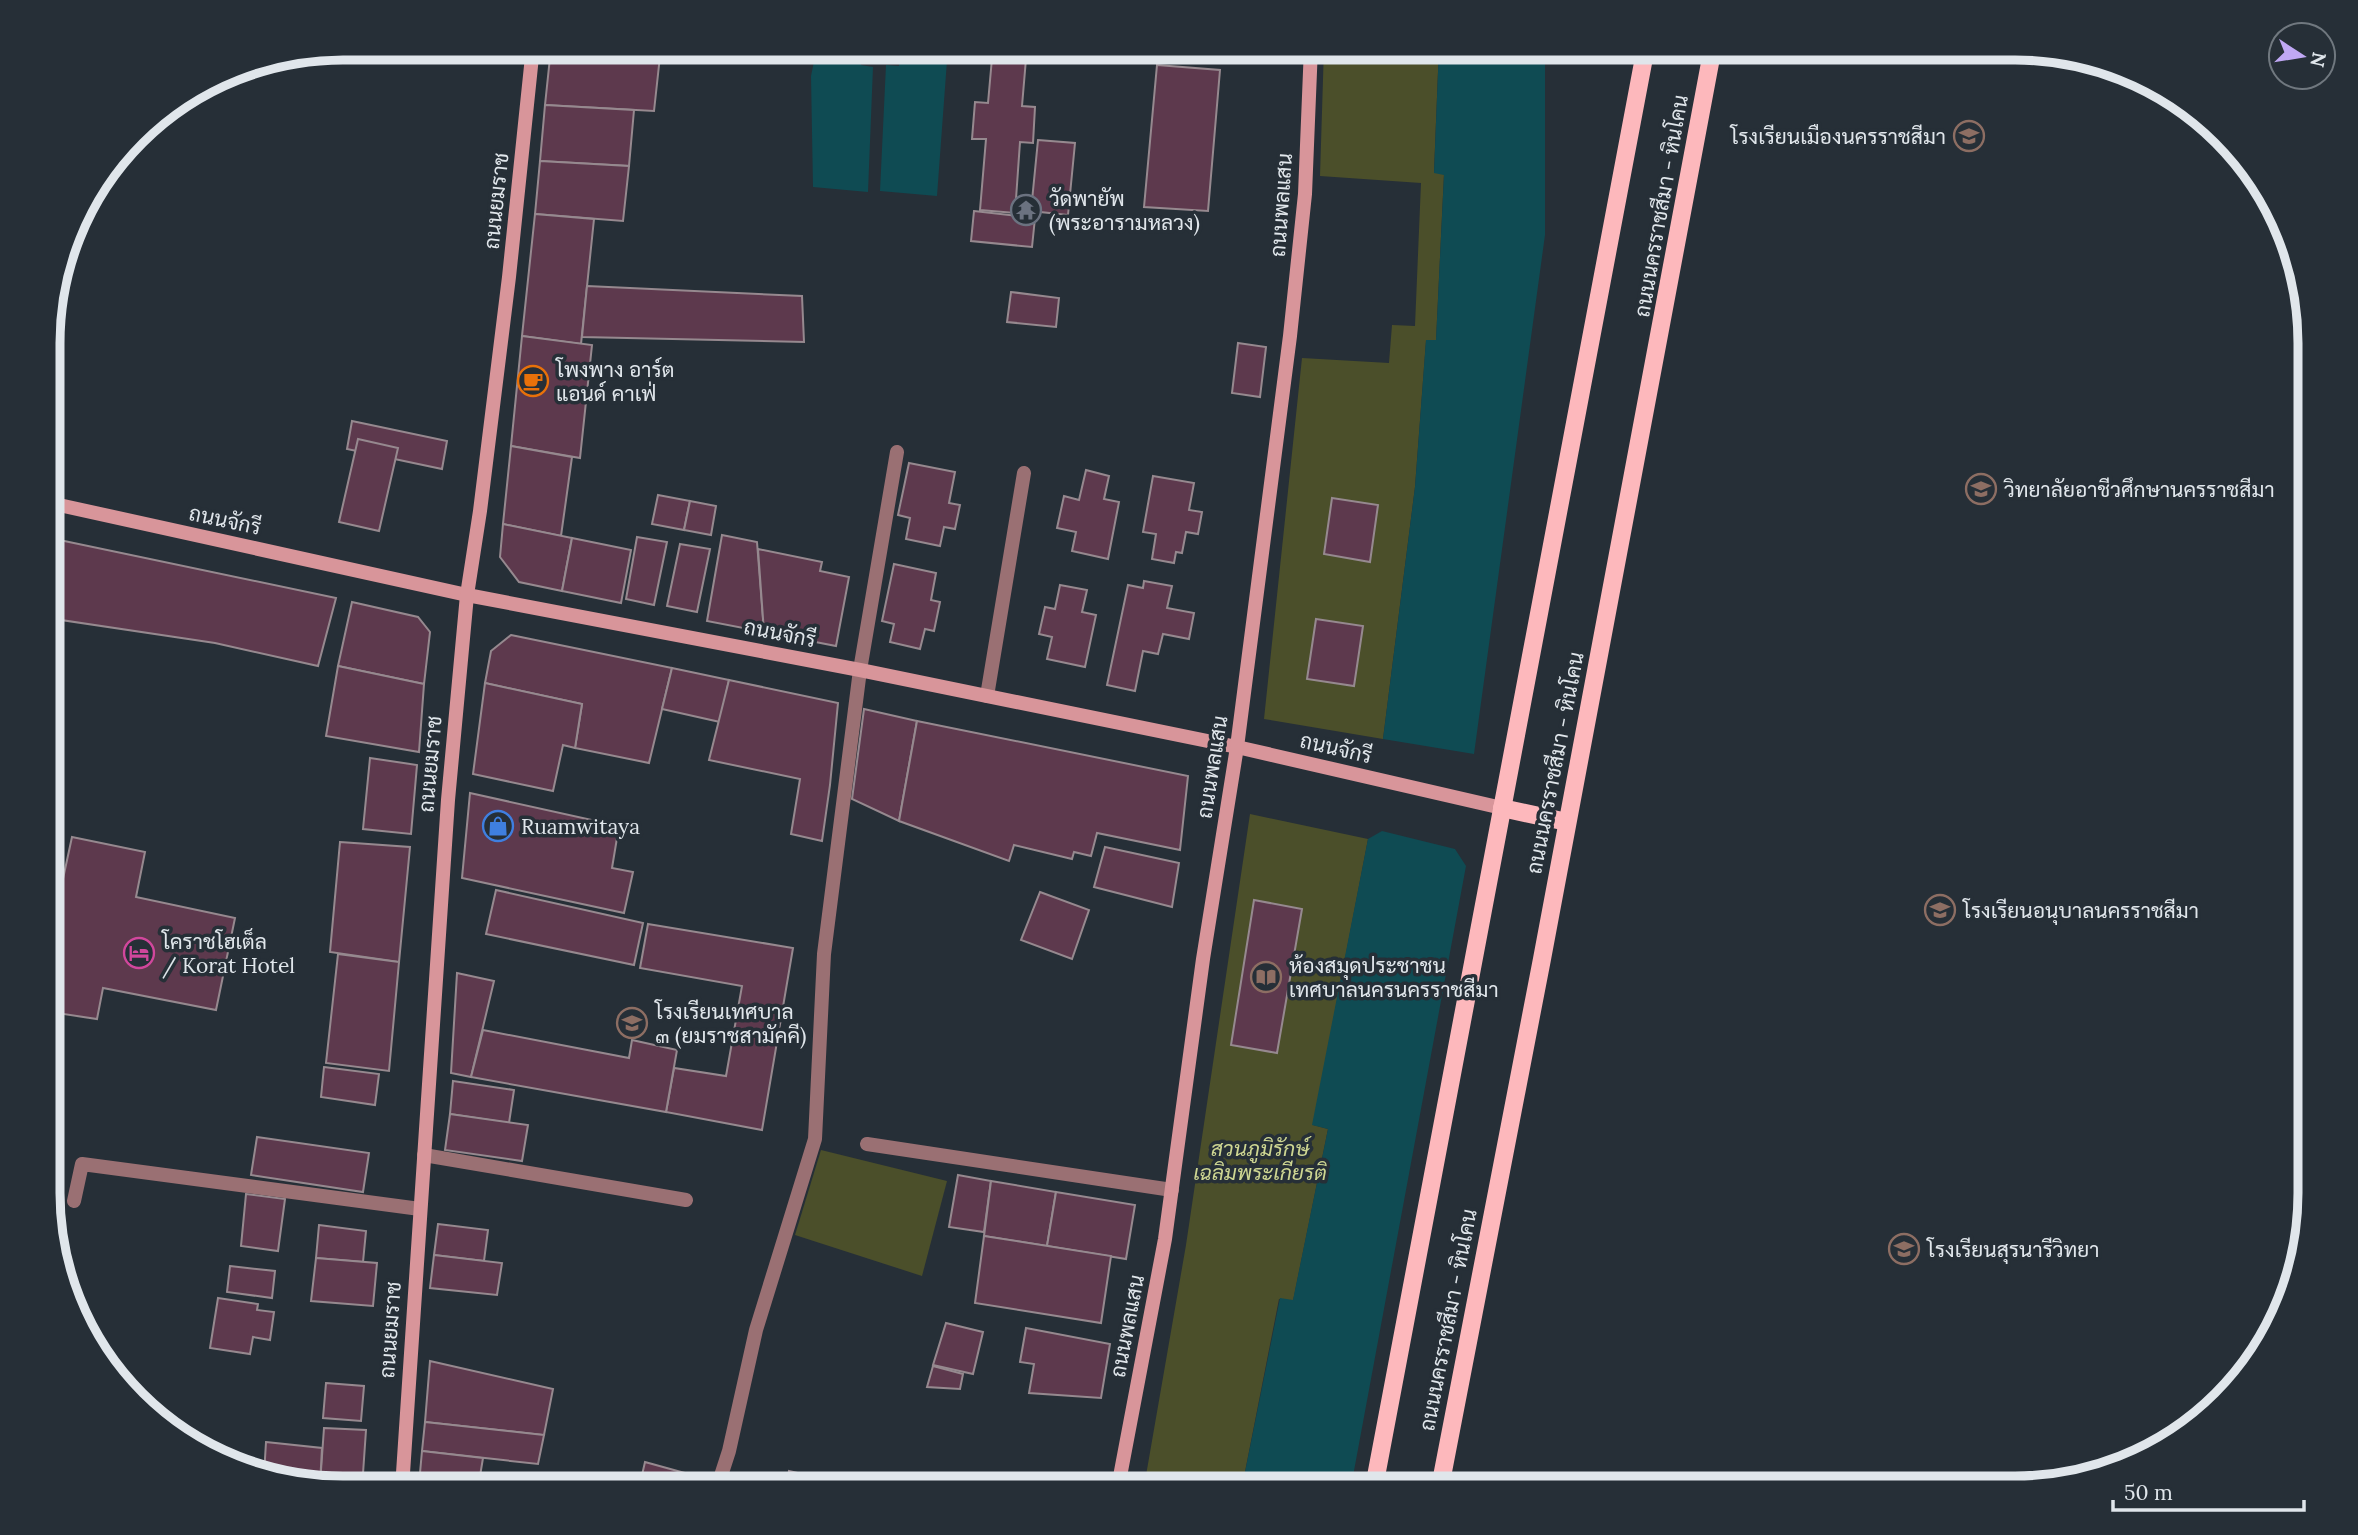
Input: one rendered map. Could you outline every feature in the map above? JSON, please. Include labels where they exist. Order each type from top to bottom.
[{"type":"main road","name":"ถนนนครราชสีมา - หินโคน","points":[[1376,1476],[1644,60]]},
{"type":"main road","name":"ถนนนครราชสีมา - หินโคน","points":[[1442,1476],[1711,60]]},
{"type":"main road","points":[[1502,808],[1567,822]]},
{"type":"street","name":"ถนนยมราช","points":[[403,1476],[447,814],[467,595],[509,278],[532,60]]},
{"type":"street","name":"ถนนพลแสน","points":[[1120,1476],[1165,1239],[1203,959],[1237,747],[1292,323],[1305,194],[1310,60]]},
{"type":"street","points":[[721,1476],[729,1451],[755,1330],[815,1139],[824,954],[860,670],[897,452]]},
{"type":"street","points":[[987,696],[1024,473]]},
{"type":"street","name":"ถนนจักรี","points":[[60,505],[467,595],[860,670],[1237,747],[1502,808]]},
{"type":"street","points":[[867,1144],[1172,1190]]},
{"type":"street","points":[[424,1155],[686,1200]]},
{"type":"street","points":[[74,1200],[82,1164],[420,1209]]},
{"type":"green space","points":[[1324,60],[1438,60],[1434,172],[1444,174],[1436,341],[1426,341],[1415,487],[1383,739],[1264,719],[1302,358],[1389,363],[1392,325],[1415,326],[1421,183],[1320,176]]},
{"type":"green space","name":"สวนภูมิรักษ์ เฉลิมพระเกียรติ","points":[[1250,814],[1368,839],[1313,1125],[1328,1129],[1293,1301],[1279,1299],[1244,1476],[1146,1476],[1186,1245]]},
{"type":"green space","points":[[821,1150],[947,1181],[922,1276],[795,1235]]},
{"type":"water","points":[[814,60],[861,60],[861,65],[873,67],[868,192],[813,187],[811,76]]},
{"type":"water","points":[[899,60],[947,60],[937,196],[880,191],[886,65],[899,66]]},
{"type":"water","points":[[1438,60],[1545,60],[1545,235],[1474,754],[1383,739],[1415,487],[1426,340],[1436,340],[1444,175],[1434,173]]},
{"type":"water","points":[[1382,831],[1455,849],[1466,866],[1353,1476],[1244,1476],[1280,1298],[1293,1300],[1328,1129],[1312,1125],[1368,839]]},
{"type":"building","points":[[550,60],[660,60],[654,111],[545,105]]},
{"type":"building","points":[[725,60],[767,60],[767,63]]},
{"type":"building","points":[[992,60],[1026,60],[1022,106],[1035,107],[1033,143],[1020,142],[1015,213],[980,210],[986,139],[972,139],[975,102],[988,103]]},
{"type":"building","points":[[1157,65],[1220,70],[1208,211],[1144,207]]},
{"type":"building","points":[[545,105],[634,110],[629,166],[540,161]]},
{"type":"building","points":[[1038,140],[1075,143],[1068,215],[1031,211]]},
{"type":"building","points":[[540,161],[629,166],[623,221],[535,214]]},
{"type":"building","points":[[974,211],[1035,218],[1032,247],[971,241]]},
{"type":"building","points":[[535,214],[594,219],[581,344],[522,336]]},
{"type":"building","points":[[587,286],[802,296],[804,342],[582,337]]},
{"type":"building","points":[[1011,292],[1059,298],[1056,327],[1007,322]]},
{"type":"building","points":[[522,336],[592,345],[580,458],[511,446]]},
{"type":"building","points":[[1238,343],[1266,347],[1260,397],[1232,393]]},
{"type":"building","points":[[352,421],[447,441],[442,469],[347,449]]},
{"type":"building","points":[[358,439],[398,448],[379,531],[339,522]]},
{"type":"building","points":[[511,446],[572,457],[561,536],[503,524]]},
{"type":"building","points":[[909,463],[955,472],[949,503],[960,505],[955,529],[944,527],[940,546],[906,539],[910,518],[898,515]]},
{"type":"building","points":[[1086,470],[1109,476],[1104,499],[1119,502],[1108,559],[1072,551],[1076,532],[1057,528],[1064,496],[1079,500]]},
{"type":"building","points":[[1153,476],[1194,483],[1189,510],[1202,512],[1198,534],[1186,532],[1182,553],[1176,552],[1174,563],[1152,559],[1156,534],[1143,532]]},
{"type":"building","points":[[658,495],[690,501],[684,530],[652,524]]},
{"type":"building","points":[[1332,498],[1378,505],[1370,562],[1324,554]]},
{"type":"building","points":[[690,501],[716,506],[711,535],[684,530]]},
{"type":"building","points":[[503,524],[572,538],[562,591],[519,582],[500,557]]},
{"type":"building","points":[[722,535],[757,542],[764,632],[707,621]]},
{"type":"building","points":[[637,537],[667,542],[654,605],[626,599]]},
{"type":"building","points":[[572,538],[631,550],[621,603],[562,591]]},
{"type":"building","points":[[60,540],[336,598],[318,666],[215,643],[60,620]]},
{"type":"building","points":[[680,544],[710,549],[697,612],[667,606]]},
{"type":"building","points":[[758,549],[822,562],[820,571],[849,577],[836,646],[764,632]]},
{"type":"building","points":[[894,564],[936,573],[931,600],[940,602],[934,631],[925,629],[920,649],[890,642],[894,624],[882,621]]},
{"type":"building","points":[[1144,581],[1172,586],[1167,608],[1194,613],[1189,639],[1163,634],[1158,654],[1143,651],[1135,691],[1107,685],[1128,585],[1143,588]]},
{"type":"building","points":[[1060,585],[1087,590],[1082,612],[1096,615],[1085,667],[1047,659],[1052,637],[1039,634],[1045,607],[1055,609]]},
{"type":"building","points":[[352,602],[418,617],[430,632],[424,684],[338,666]]},
{"type":"building","points":[[1316,619],[1363,626],[1354,686],[1307,679]]},
{"type":"building","points":[[511,635],[672,668],[649,763],[575,748],[582,704],[485,683],[491,651]]},
{"type":"building","points":[[338,666],[424,684],[419,752],[326,736]]},
{"type":"building","points":[[672,668],[729,680],[720,722],[662,709]]},
{"type":"building","points":[[729,680],[838,703],[822,841],[791,834],[800,779],[709,760]]},
{"type":"building","points":[[485,683],[582,704],[575,748],[563,745],[553,791],[473,774]]},
{"type":"building","points":[[864,709],[917,721],[899,821],[852,799]]},
{"type":"building","points":[[917,721],[1188,776],[1180,850],[1097,833],[1091,856],[1074,852],[1072,859],[1014,845],[1009,861],[899,821]]},
{"type":"building","points":[[370,758],[417,765],[411,834],[363,829]]},
{"type":"building","points":[[470,793],[619,826],[612,868],[633,872],[624,913],[462,878]]},
{"type":"building","name":"โคราชโฮเต็ล / Korat Hotel","points":[[72,837],[145,852],[136,897],[235,918],[216,1010],[103,988],[97,1019],[60,1013],[61,888]]},
{"type":"building","points":[[340,842],[410,847],[399,962],[330,952]]},
{"type":"building","points":[[1105,847],[1179,863],[1172,907],[1094,887]]},
{"type":"building","points":[[496,890],[643,923],[634,965],[486,934]]},
{"type":"building","points":[[1040,892],[1089,910],[1072,959],[1021,940]]},
{"type":"building","name":"ห้องสมุดประชาชน เทศบาลนครนครราชสีมา","points":[[1254,900],[1302,909],[1277,1053],[1231,1045]]},
{"type":"building","points":[[648,924],[793,948],[762,1130],[666,1112],[674,1068],[726,1076],[742,986],[640,968]]},
{"type":"building","points":[[338,954],[399,962],[389,1071],[326,1063]]},
{"type":"building","points":[[457,973],[494,981],[471,1077],[451,1073]]},
{"type":"building","points":[[483,1030],[629,1058],[632,1040],[677,1050],[666,1112],[471,1077]]},
{"type":"building","points":[[324,1067],[379,1074],[375,1105],[321,1097]]},
{"type":"building","points":[[453,1081],[514,1090],[509,1123],[450,1114]]},
{"type":"building","points":[[450,1114],[528,1125],[522,1161],[445,1150]]},
{"type":"building","points":[[257,1137],[369,1153],[363,1192],[251,1175]]},
{"type":"building","points":[[958,1175],[991,1181],[984,1232],[949,1227]]},
{"type":"building","points":[[991,1181],[1056,1192],[1047,1246],[984,1236]]},
{"type":"building","points":[[1056,1192],[1135,1205],[1126,1259],[1047,1246]]},
{"type":"building","points":[[246,1194],[285,1199],[278,1251],[241,1246]]},
{"type":"building","points":[[438,1224],[488,1230],[484,1261],[434,1255]]},
{"type":"building","points":[[319,1225],[366,1231],[363,1262],[316,1258]]},
{"type":"building","points":[[984,1236],[1111,1256],[1101,1323],[975,1303]]},
{"type":"building","points":[[434,1255],[502,1263],[497,1295],[430,1288]]},
{"type":"building","points":[[316,1258],[377,1263],[373,1306],[311,1301]]},
{"type":"building","points":[[230,1266],[275,1271],[272,1298],[227,1292]]},
{"type":"building","points":[[218,1298],[258,1304],[257,1310],[274,1312],[270,1340],[253,1337],[250,1354],[210,1348]]},
{"type":"building","points":[[946,1323],[983,1332],[973,1374],[933,1365]]},
{"type":"building","points":[[1026,1328],[1110,1344],[1101,1398],[1029,1393],[1034,1364],[1020,1362]]},
{"type":"building","points":[[430,1361],[553,1389],[544,1435],[425,1422]]},
{"type":"building","points":[[933,1366],[963,1374],[960,1389],[927,1387]]},
{"type":"building","points":[[326,1383],[364,1386],[361,1421],[323,1418]]},
{"type":"building","points":[[425,1422],[544,1435],[538,1464],[422,1451]]},
{"type":"building","points":[[324,1428],[366,1430],[363,1476],[321,1475]]},
{"type":"building","points":[[266,1442],[322,1448],[321,1475],[265,1464]]},
{"type":"building","points":[[422,1451],[483,1458],[480,1476],[420,1476]]},
{"type":"building","points":[[645,1462],[692,1475],[692,1476],[642,1476]]},
{"type":"building","points":[[789,1471],[811,1476],[788,1476]]},
{"type":"place","name":"โรงเรียนเมืองนครราชสีมา","points":[[1969,136]]},
{"type":"place","name":"วัดพายัพ (พระอารามหลวง)","points":[[1026,210]]},
{"type":"place","name":"โพงพาง อาร์ต แอนด์ คาเฟ่","points":[[533,381]]},
{"type":"place","name":"วิทยาลัยอาชีวศึกษานครราชสีมา","points":[[1981,489]]},
{"type":"place","name":"Ruamwitaya","points":[[498,826]]},
{"type":"place","name":"โรงเรียนอนุบาลนครราชสีมา","points":[[1940,910]]},
{"type":"place","name":"โคราชโฮเต็ล / Korat Hotel","points":[[139,953]]},
{"type":"place","name":"ห้องสมุดประชาชน เทศบาลนครนครราชสีมา","points":[[1266,977]]},
{"type":"place","name":"โรงเรียนเทศบาล ๓ (ยมราชสามัคคี)","points":[[632,1023]]},
{"type":"place","name":"โรงเรียนสุรนารีวิทยา","points":[[1904,1249]]}]
